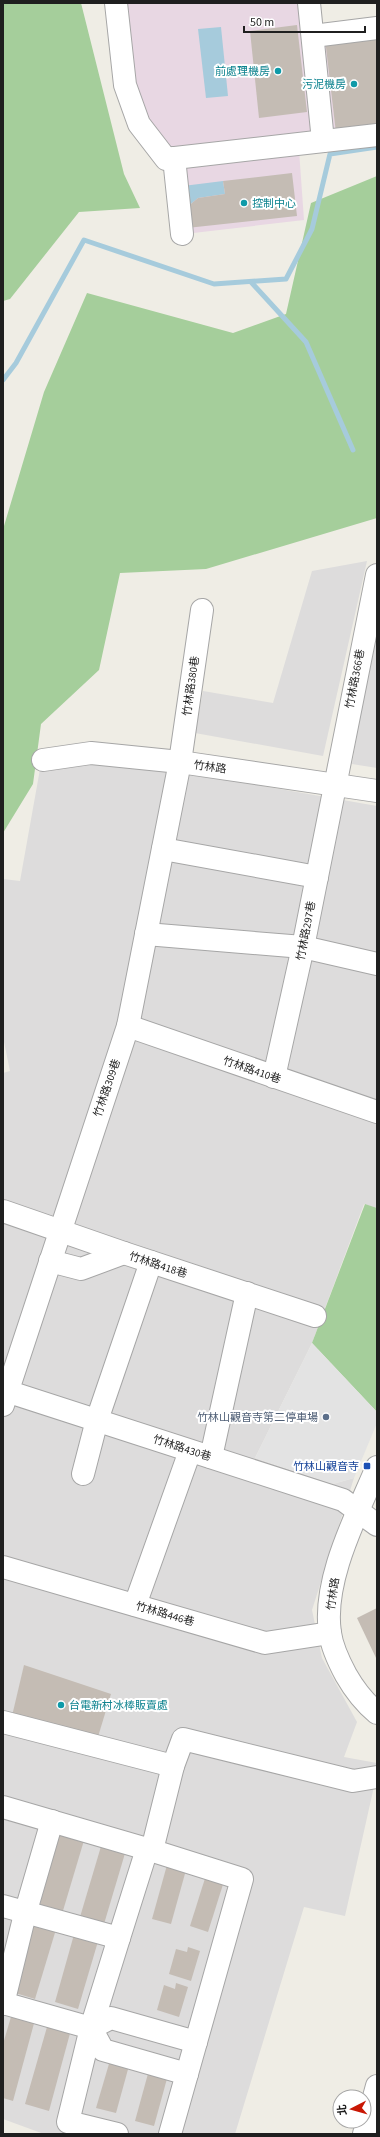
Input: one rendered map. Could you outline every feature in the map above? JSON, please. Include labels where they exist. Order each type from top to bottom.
[{"type":"street","points":[[116,3],[125,86],[139,124],[166,159],[377,135]]},
{"type":"street","points":[[128,3],[139,124]]},
{"type":"street","points":[[309,3],[323,141]]},
{"type":"street","points":[[313,36],[377,28]]},
{"type":"street","points":[[174,158],[182,234]]},
{"type":"street","name":"竹林路366巷","points":[[335,784],[377,575]]},
{"type":"street","name":"竹林路380巷","points":[[180,762],[202,610]]},
{"type":"street","name":"竹林路","points":[[43,760],[91,753],[180,762],[377,791]]},
{"type":"street","name":"竹林路309巷","points":[[4,1396],[128,1026],[180,762]]},
{"type":"street","name":"竹林路297巷","points":[[274,1078],[303,947],[335,784]]},
{"type":"street","points":[[163,849],[317,877]]},
{"type":"street","points":[[146,934],[303,947],[377,964]]},
{"type":"street","name":"竹林路410巷","points":[[128,1026],[274,1078],[377,1112]]},
{"type":"street","name":"竹林路418巷","points":[[3,1211],[124,1254],[315,1316]]},
{"type":"street","points":[[50,1261],[81,1269],[124,1254]]},
{"type":"street","points":[[83,1474],[97,1420],[151,1262]]},
{"type":"street","points":[[211,1457],[247,1294]]},
{"type":"street","name":"竹林路430巷","points":[[4,1396],[97,1420],[343,1500],[377,1525]]},
{"type":"street","points":[[135,1605],[190,1451]]},
{"type":"street","name":"竹林路","points":[[377,1467],[336,1572],[329,1601],[330,1633],[338,1660],[350,1682],[369,1706],[377,1713]]},
{"type":"street","name":"竹林路446巷","points":[[3,1567],[265,1643],[330,1633]]},
{"type":"street","points":[[3,1722],[173,1766]]},
{"type":"street","points":[[116,2134],[68,2122],[91,2028],[147,1849],[154,1842],[173,1766],[183,1739],[353,1781],[377,1777]]},
{"type":"street","points":[[3,1806],[242,1879],[170,2134]]},
{"type":"street","points":[[52,1821],[25,1914],[3,2003],[91,2028],[111,2018],[196,2042]]},
{"type":"street","points":[[3,1906],[25,1914],[119,1938]]},
{"type":"street","points":[[91,2028],[103,2050],[186,2074]]},
{"type":"street","points":[[364,2134],[377,2086]]},
{"type":"shaded area","points":[[108,3],[316,3],[317,19],[325,26],[377,141],[299,150],[304,220],[176,235],[169,171],[149,150]]},
{"type":"shaded area","points":[[367,561],[323,756],[195,733],[203,691],[273,703],[312,571]]},
{"type":"shaded area","points":[[377,614],[377,768],[352,764]]},
{"type":"shaded area","points":[[119,761],[377,806],[377,1208],[364,1204],[312,1343],[255,1458],[333,1484],[354,1478],[312,1610],[322,1658],[357,1722],[344,1757],[377,1763],[377,1773],[345,1916],[304,1907],[235,2134],[44,2134],[3,2119],[3,1073],[10,1071],[3,1037],[3,879],[20,881],[40,769]]},
{"type":"shaded area","name":"竹林山觀音寺第二停車場","points":[[312,1343],[377,1412],[377,1423],[354,1478],[333,1484],[255,1458]]},
{"type":"green space","points":[[3,3],[81,3],[124,174],[140,208],[79,212],[10,299],[3,301]]},
{"type":"green space","points":[[377,176],[377,518],[206,569],[120,573],[99,670],[41,724],[33,784],[3,833],[3,525],[4,526],[44,392],[87,293],[233,333],[286,314],[311,203]]},
{"type":"green space","points":[[365,1204],[377,1208],[377,1412],[312,1343]]},
{"type":"water","points":[[221,27],[228,96],[206,98],[198,29]]},
{"type":"water","points":[[223,181],[225,194],[198,198],[186,208],[183,186]]},
{"type":"building","name":"前處理機房","points":[[297,25],[307,112],[259,118],[250,31]]},
{"type":"building","name":"污泥機房","points":[[377,34],[377,129],[336,133],[325,39]]},
{"type":"building","name":"控制中心","points":[[292,173],[297,216],[187,228],[186,208],[198,198],[225,194],[223,181]]},
{"type":"building","points":[[377,1608],[377,1660],[357,1618]]},
{"type":"building","name":"台電新村冰棒販賣處","points":[[24,1665],[111,1694],[97,1740],[12,1716]]},
{"type":"building","points":[[61,1830],[85,1837],[62,1914],[39,1907]]},
{"type":"building","points":[[102,1843],[126,1850],[104,1924],[80,1917]]},
{"type":"building","points":[[167,1865],[186,1870],[171,1924],[152,1919]]},
{"type":"building","points":[[207,1872],[225,1878],[208,1932],[190,1926]]},
{"type":"building","points":[[33,1919],[57,1926],[35,1999],[12,1992]]},
{"type":"building","points":[[75,1931],[99,1938],[78,2009],[55,2002]]},
{"type":"building","points":[[188,1947],[200,1951],[191,1981],[169,1974],[176,1949],[187,1952]]},
{"type":"building","points":[[176,1983],[188,1987],[179,2017],[157,2010],[164,1985],[175,1989]]},
{"type":"building","points":[[13,2010],[36,2016],[13,2101],[3,2098],[3,2044]]},
{"type":"building","points":[[49,2020],[72,2026],[49,2111],[25,2104]]},
{"type":"building","points":[[111,2057],[130,2062],[116,2113],[96,2108]]},
{"type":"building","points":[[149,2070],[168,2075],[154,2126],[135,2121]]},
{"type":"waterway","points":[[3,380],[16,363],[84,240],[214,284],[286,279],[312,229],[330,154],[377,147]]},
{"type":"waterway","points":[[251,282],[306,342],[353,450]]},
{"type":"place","name":"前處理機房","points":[[278,71]]},
{"type":"place","name":"污泥機房","points":[[354,84]]},
{"type":"place","name":"控制中心","points":[[244,203]]},
{"type":"place","name":"竹林山觀音寺第二停車場","points":[[326,1417]]},
{"type":"place","name":"竹林山觀音寺","points":[[367,1466]]},
{"type":"place","name":"台電新村冰棒販賣處","points":[[61,1705]]}]
